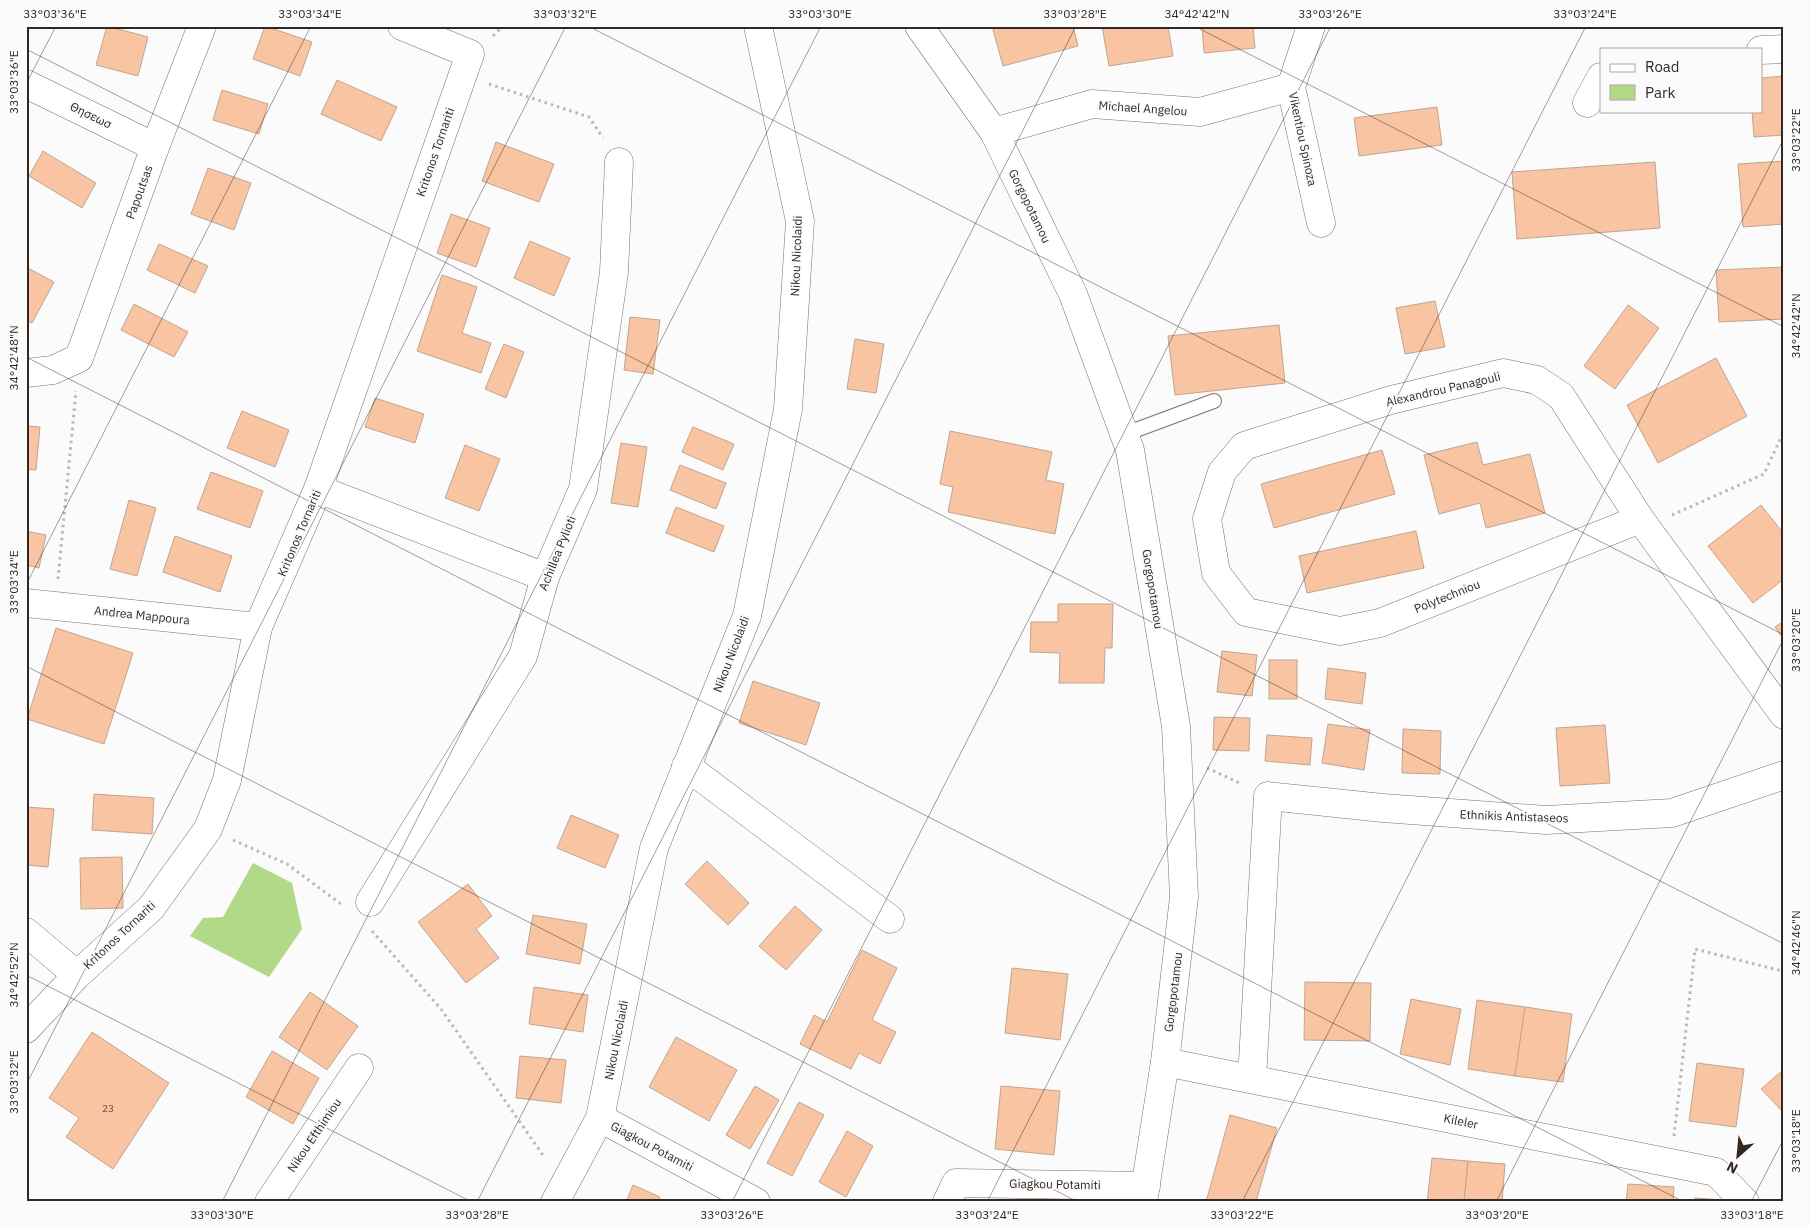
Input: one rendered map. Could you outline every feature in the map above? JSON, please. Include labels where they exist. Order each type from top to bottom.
[{"type":"street","name":"Papoutsas","points":[[79,358],[155,146],[202,26]]},
{"type":"street","name":"Kritonos Tornariti","points":[[26,1029],[77,975],[151,908],[208,829],[227,780],[258,627],[318,489],[470,54],[402,26]]},
{"type":"street","name":"Nikou Nicolaidi","points":[[559,1194],[600,1118],[654,848],[747,616],[788,409],[800,220],[758,26]]},
{"type":"street","name":"Gorgopotamou","points":[[919,26],[994,132],[1073,294],[1130,450],[1176,726],[1184,896],[1165,1062],[1144,1194]]},
{"type":"street","name":"Vikentiou Spinoza","points":[[1311,26],[1292,87],[1321,223]]},
{"type":"street","points":[[1762,50],[1784,49]]},
{"type":"street","points":[[1587,103],[1600,79]]},
{"type":"street","name":"Θησεωσ","points":[[26,84],[155,146]]},
{"type":"street","name":"Michael Angelou","points":[[994,132],[1092,104],[1200,112],[1292,87]]},
{"type":"street","name":"Achillea Pylioti","points":[[361,911],[523,656],[545,577],[583,489],[614,272],[618,162]]},
{"type":"street","points":[[26,373],[53,370],[79,358]]},
{"type":"street","name":"Alexandrou Panagouli","points":[[1246,612],[1216,573],[1207,518],[1222,472],[1244,446],[1391,400],[1503,373],[1537,380],[1561,396],[1643,522],[1784,715]]},
{"type":"street","points":[[318,489],[545,577]]},
{"type":"street","name":"Polytechniou","points":[[1246,612],[1340,631],[1380,623],[1643,522]]},
{"type":"street","name":"Andrea Mappoura","points":[[26,603],[258,627]]},
{"type":"street","points":[[686,766],[890,919]]},
{"type":"street","name":"Ethnikis Antistaseos","points":[[1268,796],[1384,808],[1546,820],[1672,813],[1784,775]]},
{"type":"street","points":[[1252,1079],[1268,796]]},
{"type":"street","points":[[26,932],[77,975]]},
{"type":"street","name":"Kileler","points":[[1165,1062],[1716,1172],[1746,1202]]},
{"type":"street","name":"Nikou Efthimiou","points":[[269,1202],[360,1068]]},
{"type":"street","name":"Giagkou Potamiti","points":[[600,1118],[756,1202]]},
{"type":"street","name":"Giagkou Potamiti","points":[[947,1202],[956,1183],[1144,1194]]},
{"type":"lane","points":[[1124,434],[1214,401]]},
{"type":"path","points":[[462,75],[589,117],[618,162]]},
{"type":"path","points":[[56,606],[79,358]]},
{"type":"path","points":[[1643,522],[1764,474],[1784,431]]},
{"type":"path","points":[[1177,754],[1268,796]]},
{"type":"path","points":[[208,829],[287,864],[361,911],[442,1009],[559,1194]]},
{"type":"path","points":[[1671,1163],[1695,949],[1778,970],[1784,968]]},
{"type":"green space","points":[[253,863],[292,883],[302,929],[269,977],[190,936],[203,918],[223,917]]},
{"type":"building","points":[[107,26],[148,37],[138,76],[96,65]]},
{"type":"building","points":[[265,26],[312,42],[300,76],[253,59]]},
{"type":"building","points":[[992,26],[1073,26],[1078,46],[1003,66]]},
{"type":"building","points":[[1102,26],[1168,26],[1173,56],[1109,66]]},
{"type":"building","points":[[1202,26],[1253,26],[1255,48],[1204,53]]},
{"type":"building","points":[[1784,76],[1784,135],[1754,137],[1752,112],[1762,112],[1762,78]]},
{"type":"building","points":[[337,80],[397,107],[381,141],[321,114]]},
{"type":"building","points":[[222,90],[268,104],[259,134],[213,120]]},
{"type":"building","points":[[1437,107],[1442,145],[1359,156],[1354,118]]},
{"type":"building","points":[[496,142],[554,164],[539,202],[482,181]]},
{"type":"building","points":[[43,151],[96,183],[82,208],[29,176]]},
{"type":"building","points":[[1784,161],[1784,224],[1743,227],[1738,164]]},
{"type":"building","points":[[1655,162],[1660,228],[1517,239],[1512,172]]},
{"type":"building","points":[[208,168],[251,183],[234,230],[191,214]]},
{"type":"building","points":[[451,214],[490,228],[476,267],[437,253]]},
{"type":"building","points":[[530,241],[570,258],[554,296],[514,278]]},
{"type":"building","points":[[159,244],[208,266],[195,293],[147,270]]},
{"type":"building","points":[[26,267],[54,282],[32,323],[26,320]]},
{"type":"building","points":[[1784,267],[1784,319],[1719,322],[1716,270]]},
{"type":"building","points":[[442,275],[477,287],[462,333],[491,343],[481,373],[417,351]]},
{"type":"building","points":[[1435,301],[1445,347],[1405,354],[1396,308]]},
{"type":"building","points":[[134,304],[188,332],[174,357],[121,330]]},
{"type":"building","points":[[1628,305],[1659,328],[1615,389],[1584,366]]},
{"type":"building","points":[[630,317],[660,320],[653,374],[624,370]]},
{"type":"building","points":[[1279,325],[1285,383],[1175,395],[1168,336]]},
{"type":"building","points":[[855,339],[884,344],[876,393],[847,389]]},
{"type":"building","points":[[504,344],[524,352],[506,398],[485,389]]},
{"type":"building","points":[[1716,358],[1747,416],[1658,463],[1627,405]]},
{"type":"building","points":[[375,398],[424,414],[415,443],[365,427]]},
{"type":"building","points":[[242,411],[289,430],[275,467],[227,448]]},
{"type":"building","points":[[26,426],[40,427],[36,470],[26,469]]},
{"type":"building","points":[[693,427],[734,444],[723,470],[682,452]]},
{"type":"building","points":[[950,431],[1052,452],[1046,480],[1064,484],[1055,534],[948,512],[953,487],[940,484]]},
{"type":"building","points":[[1477,442],[1483,465],[1530,454],[1545,513],[1486,528],[1480,503],[1439,514],[1424,455]]},
{"type":"building","points":[[621,443],[647,447],[638,507],[611,503]]},
{"type":"building","points":[[465,445],[500,459],[479,511],[445,498]]},
{"type":"building","points":[[1382,450],[1395,494],[1274,528],[1261,484]]},
{"type":"building","points":[[680,465],[726,483],[716,509],[670,490]]},
{"type":"building","points":[[211,472],[263,491],[250,528],[197,509]]},
{"type":"building","points":[[129,500],[156,508],[137,576],[110,569]]},
{"type":"building","points":[[1761,505],[1784,534],[1784,579],[1753,603],[1708,546]]},
{"type":"building","points":[[676,507],[724,526],[714,552],[666,533]]},
{"type":"building","points":[[26,531],[46,535],[39,568],[26,565]]},
{"type":"building","points":[[1416,531],[1424,568],[1307,593],[1299,556]]},
{"type":"building","points":[[175,536],[232,556],[220,592],[163,572]]},
{"type":"building","points":[[1058,604],[1113,604],[1112,648],[1105,648],[1104,683],[1059,683],[1060,653],[1030,652],[1031,622],[1058,622]]},
{"type":"building","points":[[1784,621],[1784,640],[1775,627]]},
{"type":"building","points":[[56,628],[133,653],[104,744],[27,719]]},
{"type":"building","points":[[1222,651],[1257,655],[1252,696],[1217,692]]},
{"type":"building","points":[[1269,660],[1297,660],[1297,699],[1269,699]]},
{"type":"building","points":[[1328,668],[1366,673],[1362,704],[1325,699]]},
{"type":"building","points":[[753,681],[820,703],[806,745],[739,723]]},
{"type":"building","points":[[1214,717],[1250,718],[1249,751],[1213,750]]},
{"type":"building","points":[[1328,724],[1370,730],[1364,770],[1322,763]]},
{"type":"building","points":[[1605,725],[1610,783],[1560,786],[1556,728]]},
{"type":"building","points":[[1403,729],[1441,731],[1440,774],[1402,773]]},
{"type":"building","points":[[1267,735],[1312,738],[1310,765],[1265,761]]},
{"type":"building","points":[[94,794],[154,798],[152,834],[92,830]]},
{"type":"building","points":[[26,807],[54,809],[48,867],[26,865]]},
{"type":"building","points":[[571,815],[619,835],[605,868],[557,848]]},
{"type":"building","points":[[122,857],[123,908],[81,909],[80,858]]},
{"type":"building","points":[[707,861],[749,903],[728,925],[685,884]]},
{"type":"building","points":[[468,884],[492,916],[476,929],[499,958],[466,983],[418,922]]},
{"type":"building","points":[[795,906],[822,930],[786,970],[759,946]]},
{"type":"building","points":[[533,915],[587,924],[580,964],[526,954]]},
{"type":"building","points":[[862,950],[897,968],[872,1020],[896,1032],[880,1064],[859,1053],[851,1069],[800,1044],[814,1015],[827,1022]]},
{"type":"building","points":[[1012,968],[1068,974],[1060,1040],[1005,1033]]},
{"type":"building","points":[[1305,982],[1371,983],[1370,1041],[1304,1040]]},
{"type":"building","points":[[534,987],[588,995],[583,1032],[529,1024]]},
{"type":"building","points":[[310,992],[358,1026],[327,1070],[279,1037]]},
{"type":"building","points":[[1411,999],[1461,1009],[1450,1065],[1400,1054]]},
{"type":"building","points":[[1477,1000],[1525,1007],[1515,1076],[1468,1069]]},
{"type":"building","points":[[1525,1007],[1572,1014],[1563,1082],[1515,1076]]},
{"type":"building","points":[[92,1032],[169,1083],[113,1169],[66,1137],[79,1118],[49,1098]]},
{"type":"building","points":[[676,1037],[737,1070],[709,1121],[649,1087]]},
{"type":"building","points":[[272,1051],[319,1078],[293,1124],[246,1097]]},
{"type":"building","points":[[520,1056],[566,1060],[561,1103],[516,1098]]},
{"type":"building","points":[[1697,1063],[1744,1069],[1736,1127],[1689,1121]]},
{"type":"building","points":[[1784,1069],[1784,1113],[1761,1089]]},
{"type":"building","points":[[755,1086],[779,1100],[750,1149],[726,1135]]},
{"type":"building","points":[[1001,1086],[1060,1091],[1054,1155],[995,1149]]},
{"type":"building","points":[[799,1102],[824,1115],[792,1176],[767,1163]]},
{"type":"building","points":[[1230,1115],[1277,1128],[1256,1202],[1206,1202]]},
{"type":"building","points":[[847,1131],[873,1146],[846,1197],[819,1182]]},
{"type":"building","points":[[1432,1158],[1468,1161],[1464,1202],[1427,1202]]},
{"type":"building","points":[[1468,1161],[1505,1164],[1502,1202],[1464,1202]]},
{"type":"building","points":[[1628,1184],[1674,1187],[1673,1202],[1626,1202]]},
{"type":"building","points":[[633,1185],[660,1197],[658,1202],[626,1202]]},
{"type":"building","points":[[1695,1198],[1735,1201],[1735,1202],[1695,1202]]}]
